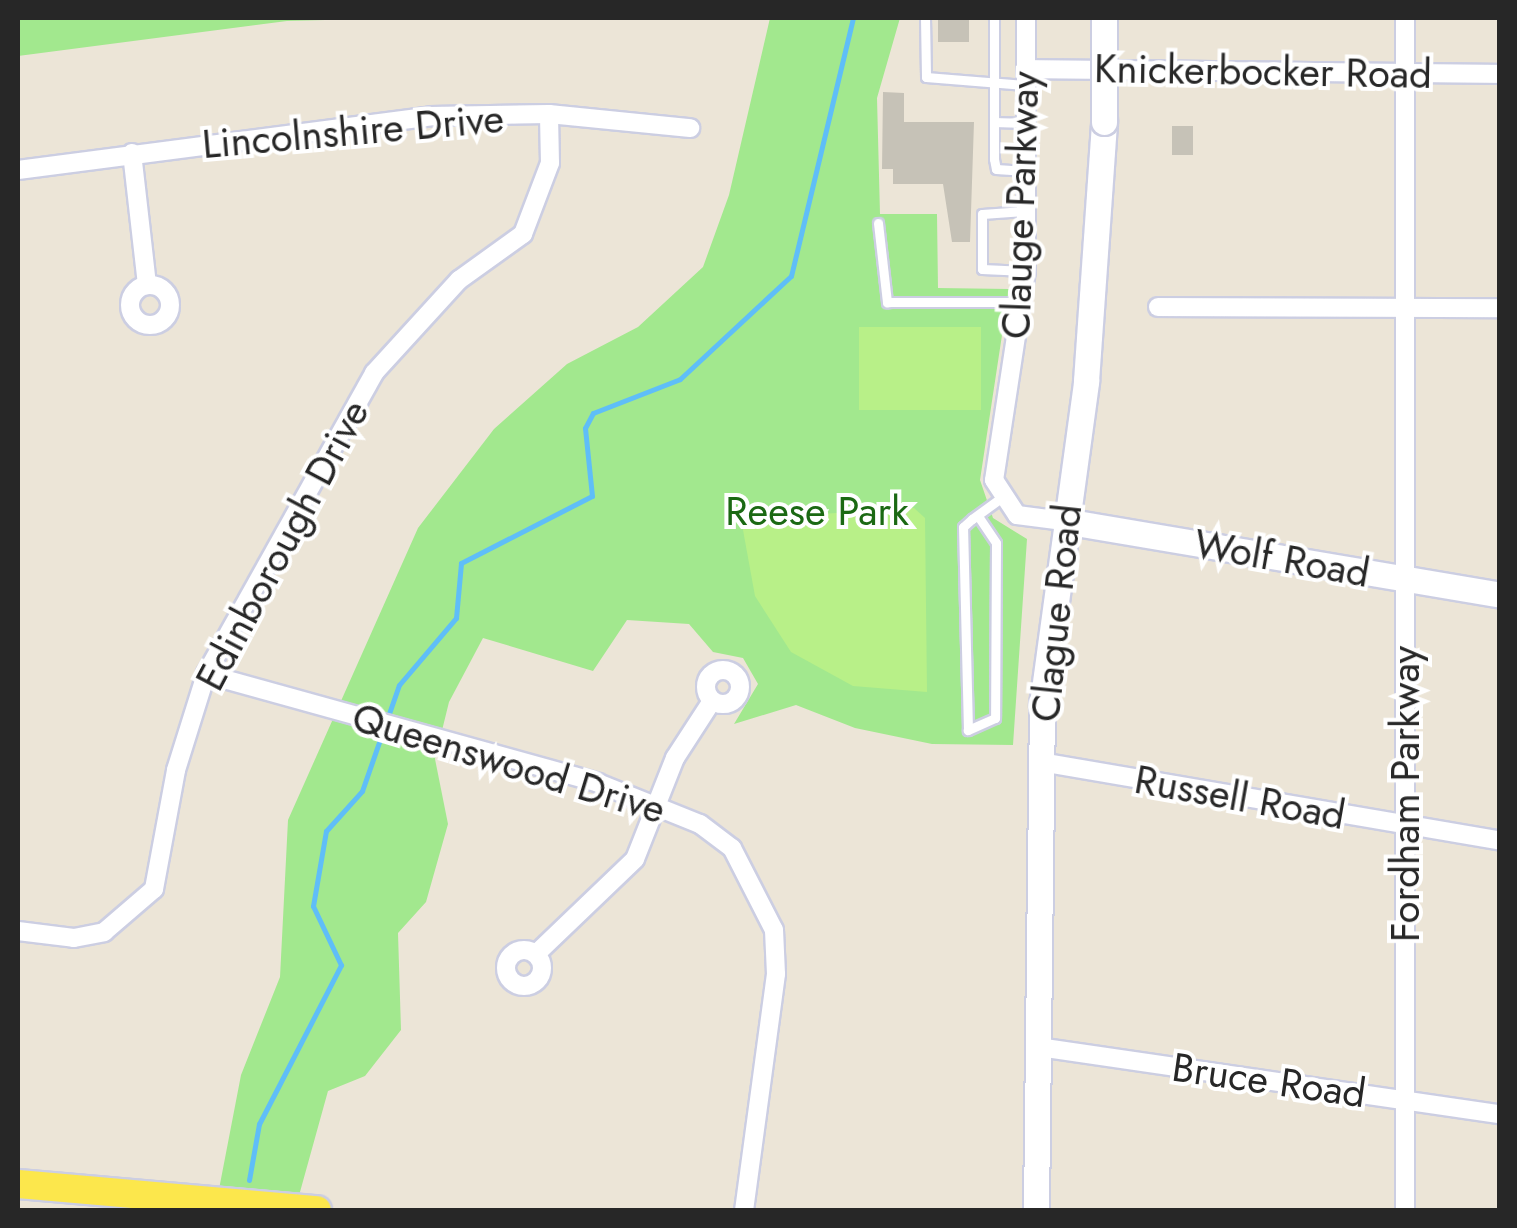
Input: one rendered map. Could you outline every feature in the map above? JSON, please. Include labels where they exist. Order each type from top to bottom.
[{"type":"main road","name":"Clague Road","points":[[1036,1210],[1040,762],[1064,521],[1086,381],[1104,122],[1104,18]]},
{"type":"main road","name":"Wolf Road","points":[[1064,521],[1500,594]]},
{"type":"main road","points":[[18,1184],[161,1202],[317,1210]]},
{"type":"street","name":"Clauge Parkway","points":[[1000,499],[994,480],[1026,271],[1026,18]]},
{"type":"street","name":"Fordham Parkway","points":[[1405,18],[1405,1210]]},
{"type":"street","name":"Knickerbocker Road","points":[[1026,77],[1404,70],[1500,74]]},
{"type":"street","name":"Lincolnshire Drive","points":[[18,170],[432,116],[548,114],[690,128]]},
{"type":"street","name":"Edinborough Drive","points":[[18,931],[74,938],[104,932],[154,889],[176,770],[206,674],[374,374],[459,280],[523,234],[550,163],[548,114]]},
{"type":"street","points":[[132,154],[147,285]]},
{"type":"street","points":[[1158,307],[1500,308]]},
{"type":"street","points":[[1000,499],[1017,515],[1064,521]]},
{"type":"street","name":"Queenswood Drive","points":[[206,674],[475,747],[658,805],[732,848],[774,930],[776,974],[744,1210]]},
{"type":"street","points":[[536,954],[635,859],[675,758],[712,701]]},
{"type":"street","name":"Russell Road","points":[[1040,762],[1500,841]]},
{"type":"street","name":"Bruce Road","points":[[1038,1048],[1500,1114]]},
{"type":"lane","points":[[926,18],[926,76],[994,85],[1026,77]]},
{"type":"lane","points":[[994,18],[996,169],[1026,171]]},
{"type":"lane","points":[[994,122],[1025,123]]},
{"type":"lane","points":[[1026,211],[982,214],[982,270],[1026,271]]},
{"type":"lane","points":[[878,224],[887,302],[1022,302]]},
{"type":"lane","points":[[978,516],[996,544],[995,718],[968,730],[963,527],[1000,499]]},
{"type":"green space","points":[[18,18],[402,18],[287,21],[18,56]]},
{"type":"green space","name":"Reese Park","points":[[770,18],[900,18],[877,98],[880,214],[937,214],[938,288],[1009,289],[980,480],[993,518],[1027,539],[1013,745],[932,744],[855,728],[796,705],[734,724],[758,684],[743,658],[713,652],[689,624],[627,620],[593,671],[483,638],[449,702],[435,759],[448,824],[426,902],[398,933],[401,1030],[365,1076],[328,1091],[295,1210],[215,1210],[241,1075],[280,977],[288,820],[418,528],[494,429],[567,364],[638,327],[703,267],[729,195]]},
{"type":"green space","points":[[859,327],[981,327],[981,410],[859,410]]},
{"type":"green space","points":[[914,508],[925,518],[927,692],[853,686],[791,652],[755,596],[741,519]]},
{"type":"building","points":[[938,18],[969,18],[969,42],[938,42]]},
{"type":"building","points":[[883,92],[904,93],[904,122],[974,122],[970,242],[952,242],[943,184],[893,184],[893,169],[882,169]]},
{"type":"building","points":[[1172,126],[1193,126],[1193,155],[1172,155]]},
{"type":"waterway","points":[[249,1180],[259,1124],[341,965],[313,906],[326,831],[362,791],[399,685],[456,618],[461,563],[592,496],[585,428],[593,413],[680,379],[791,276],[853,18]]}]
